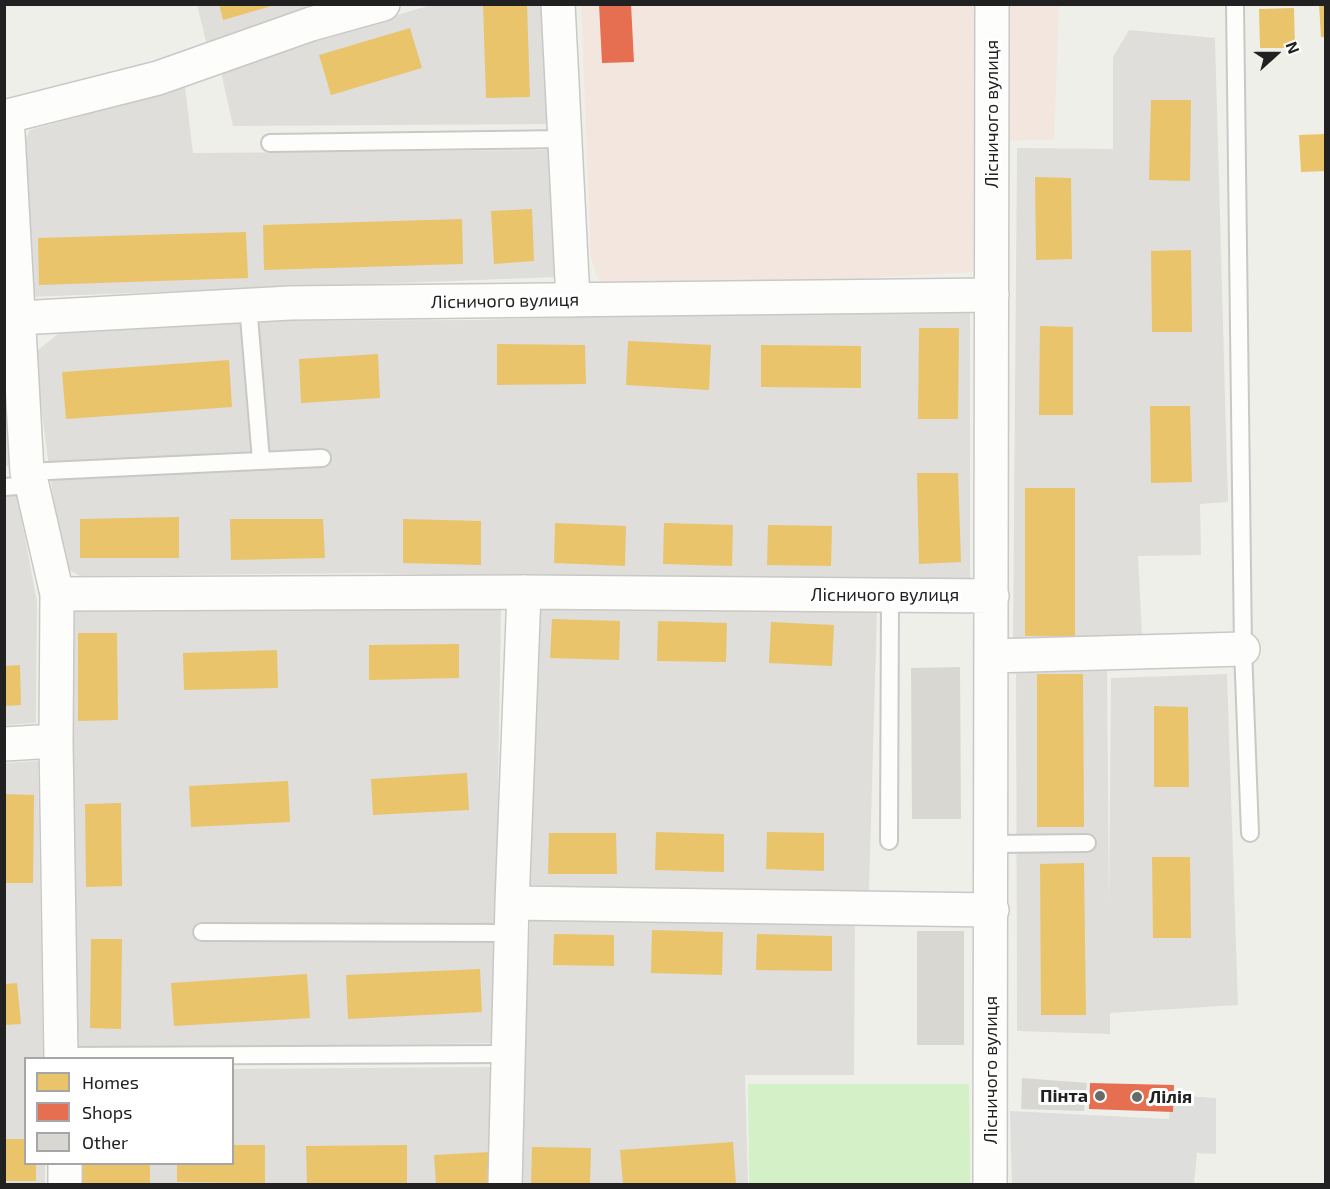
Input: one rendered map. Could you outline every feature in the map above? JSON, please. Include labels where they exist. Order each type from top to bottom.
[{"type":"street","points":[[61,1057],[56,741],[57,594],[21,481],[12,318],[6,117],[158,78],[311,24],[383,4]]},
{"type":"street","points":[[558,4],[573,300]]},
{"type":"street","name":"Лісничого вулиця","points":[[990,1185],[992,4]]},
{"type":"street","name":"Лісничого вулиця","points":[[12,318],[290,303],[992,295]]},
{"type":"street","points":[[505,1185],[524,591]]},
{"type":"street","name":"Лісничого вулиця","points":[[57,594],[524,591],[992,596]]},
{"type":"street","points":[[992,656],[1243,649]]},
{"type":"street","points":[[4,744],[56,741]]},
{"type":"street","points":[[512,918],[992,910]]},
{"type":"street","points":[[65,1165],[65,1185]]},
{"type":"lane","points":[[1235,4],[1243,649],[1250,833]]},
{"type":"lane","points":[[270,143],[565,139]]},
{"type":"lane","points":[[248,305],[261,460]]},
{"type":"lane","points":[[21,481],[261,460],[322,458]]},
{"type":"lane","points":[[889,841],[890,595]]},
{"type":"lane","points":[[992,844],[1087,843]]},
{"type":"lane","points":[[202,932],[512,918]]},
{"type":"lane","points":[[173,1057],[509,1054]]},
{"type":"shaded area","points":[[197,4],[334,5],[206,42]]},
{"type":"shaded area","points":[[431,5],[544,5],[550,124],[233,126],[220,67]]},
{"type":"shaded area","points":[[581,5],[1059,5],[1054,140],[980,141],[976,272],[624,291],[605,285],[598,279],[591,258]]},
{"type":"shaded area","points":[[1129,30],[1215,38],[1228,502],[1200,504],[1201,555],[1138,556],[1142,635],[1013,642],[1017,148],[1113,149],[1113,57]]},
{"type":"shaded area","points":[[185,87],[193,153],[550,150],[557,277],[28,297],[21,147],[30,130]]},
{"type":"shaded area","points":[[970,306],[970,580],[645,580],[366,573],[80,576],[62,566],[34,353],[68,326],[257,321],[473,320]]},
{"type":"shaded area","points":[[4,350],[9,466],[4,466]]},
{"type":"shaded area","points":[[17,494],[37,602],[36,723],[5,725],[5,495]]},
{"type":"shaded area","points":[[538,604],[877,610],[869,891],[527,889]]},
{"type":"shaded area","points":[[501,609],[494,1043],[75,1049],[64,611]]},
{"type":"shaded area","points":[[1107,664],[1109,906],[1111,678],[1227,674],[1238,1005],[1110,1013],[1110,1034],[1017,1031],[1016,667]]},
{"type":"shaded area","points":[[38,761],[43,1057],[24,1057],[24,1165],[45,1165],[45,1184],[5,1184],[5,763]]},
{"type":"shaded area","points":[[530,915],[855,919],[854,1075],[745,1075],[748,1184],[520,1184]]},
{"type":"shaded area","points":[[495,1067],[494,1184],[79,1184],[78,1165],[234,1165],[234,1069]]},
{"type":"shaded area","points":[[1171,1095],[1216,1098],[1216,1154],[1197,1153],[1194,1184],[1012,1184],[1010,1111],[1169,1119]]},
{"type":"green space","points":[[748,1084],[969,1084],[970,1184],[749,1184]]},
{"type":"building: Homes","points":[[219,4],[275,4],[275,5],[223,20]]},
{"type":"building: Homes","points":[[483,4],[527,4],[530,97],[486,98]]},
{"type":"building: Homes","points":[[1319,4],[1326,4],[1326,37],[1321,37]]},
{"type":"building: Homes","points":[[1294,8],[1295,48],[1260,48],[1259,9]]},
{"type":"building: Homes","points":[[410,28],[422,68],[331,95],[319,55]]},
{"type":"building: Homes","points":[[1151,100],[1191,100],[1190,181],[1149,180]]},
{"type":"building: Homes","points":[[1326,134],[1326,171],[1301,172],[1299,135]]},
{"type":"building: Homes","points":[[1035,177],[1071,178],[1072,259],[1036,260]]},
{"type":"building: Homes","points":[[532,209],[534,261],[494,264],[491,211]]},
{"type":"building: Homes","points":[[462,219],[463,264],[264,270],[263,225]]},
{"type":"building: Homes","points":[[246,232],[248,278],[39,285],[38,238]]},
{"type":"building: Homes","points":[[1191,250],[1192,332],[1152,332],[1151,251]]},
{"type":"building: Homes","points":[[1040,326],[1073,327],[1073,415],[1039,415]]},
{"type":"building: Homes","points":[[919,328],[959,328],[958,419],[918,419]]},
{"type":"building: Homes","points":[[628,341],[711,345],[709,390],[626,385]]},
{"type":"building: Homes","points":[[497,344],[585,345],[586,384],[497,385]]},
{"type":"building: Homes","points":[[761,345],[861,346],[861,388],[761,387]]},
{"type":"building: Homes","points":[[378,354],[380,398],[301,403],[299,359]]},
{"type":"building: Homes","points":[[229,360],[232,407],[66,419],[62,372]]},
{"type":"building: Homes","points":[[1150,406],[1190,406],[1192,482],[1151,483]]},
{"type":"building: Homes","points":[[917,473],[958,473],[961,562],[919,564]]},
{"type":"building: Homes","points":[[1025,488],[1075,488],[1075,636],[1025,636]]},
{"type":"building: Homes","points":[[179,517],[179,558],[80,558],[80,519]]},
{"type":"building: Homes","points":[[230,519],[323,519],[325,558],[231,560]]},
{"type":"building: Homes","points":[[403,519],[481,521],[481,565],[403,563]]},
{"type":"building: Homes","points":[[555,523],[626,526],[625,566],[554,563]]},
{"type":"building: Homes","points":[[664,523],[733,525],[732,566],[663,564]]},
{"type":"building: Homes","points":[[768,525],[832,526],[831,566],[767,565]]},
{"type":"building: Homes","points":[[552,619],[620,621],[619,660],[550,658]]},
{"type":"building: Homes","points":[[658,621],[727,623],[726,662],[657,661]]},
{"type":"building: Homes","points":[[771,622],[834,625],[832,666],[769,663]]},
{"type":"building: Homes","points":[[78,633],[117,633],[118,720],[78,721]]},
{"type":"building: Homes","points":[[459,644],[459,678],[369,680],[369,645]]},
{"type":"building: Homes","points":[[277,650],[278,688],[184,690],[183,653]]},
{"type":"building: Homes","points":[[20,665],[21,705],[4,706],[4,666]]},
{"type":"building: Homes","points":[[1037,674],[1083,674],[1084,827],[1037,827]]},
{"type":"building: Homes","points":[[1154,706],[1188,707],[1189,787],[1154,787]]},
{"type":"building: Homes","points":[[467,773],[469,810],[373,815],[371,779]]},
{"type":"building: Homes","points":[[288,781],[290,822],[191,827],[189,786]]},
{"type":"building: Homes","points":[[4,794],[34,795],[33,883],[4,883]]},
{"type":"building: Homes","points":[[121,803],[122,886],[86,887],[85,804]]},
{"type":"building: Homes","points":[[656,832],[724,834],[724,872],[655,870]]},
{"type":"building: Homes","points":[[767,832],[824,833],[824,871],[766,869]]},
{"type":"building: Homes","points":[[549,833],[616,833],[617,874],[548,874]]},
{"type":"building: Homes","points":[[1152,857],[1190,857],[1191,938],[1153,938]]},
{"type":"building: Homes","points":[[1084,863],[1086,1015],[1041,1015],[1040,864]]},
{"type":"building: Homes","points":[[652,930],[723,932],[722,975],[651,973]]},
{"type":"building: Homes","points":[[554,934],[614,935],[614,966],[553,965]]},
{"type":"building: Homes","points":[[757,934],[832,936],[832,971],[756,970]]},
{"type":"building: Homes","points":[[91,939],[122,939],[121,1029],[90,1028]]},
{"type":"building: Homes","points":[[480,969],[482,1012],[348,1019],[346,975]]},
{"type":"building: Homes","points":[[307,974],[310,1018],[174,1026],[171,983]]},
{"type":"building: Homes","points":[[17,983],[21,1024],[4,1025],[4,984]]},
{"type":"building: Homes","points":[[4,1139],[24,1139],[24,1165],[36,1165],[36,1181],[4,1181]]},
{"type":"building: Homes","points":[[733,1142],[736,1184],[623,1184],[620,1150]]},
{"type":"building: Homes","points":[[234,1145],[265,1145],[265,1183],[177,1182],[177,1165],[234,1165]]},
{"type":"building: Homes","points":[[407,1145],[407,1184],[307,1184],[306,1146]]},
{"type":"building: Homes","points":[[532,1147],[591,1148],[590,1184],[531,1184]]},
{"type":"building: Homes","points":[[491,1152],[492,1184],[436,1184],[434,1155]]},
{"type":"building: Homes","points":[[80,1165],[150,1165],[150,1184],[80,1184]]},
{"type":"building: Shops","points":[[599,4],[631,4],[634,62],[602,63]]},
{"type":"building: Shops","points":[[1090,1083],[1174,1085],[1173,1112],[1089,1109]]},
{"type":"building: Other","points":[[960,667],[961,819],[912,819],[911,668]]},
{"type":"building: Other","points":[[917,931],[964,931],[964,1045],[917,1045]]},
{"type":"building: Other","points":[[1022,1078],[1087,1083],[1084,1111],[1021,1109]]},
{"type":"place","name":"Пінта","points":[[1100,1096]]},
{"type":"place","name":"Лілія","points":[[1137,1097]]}]
